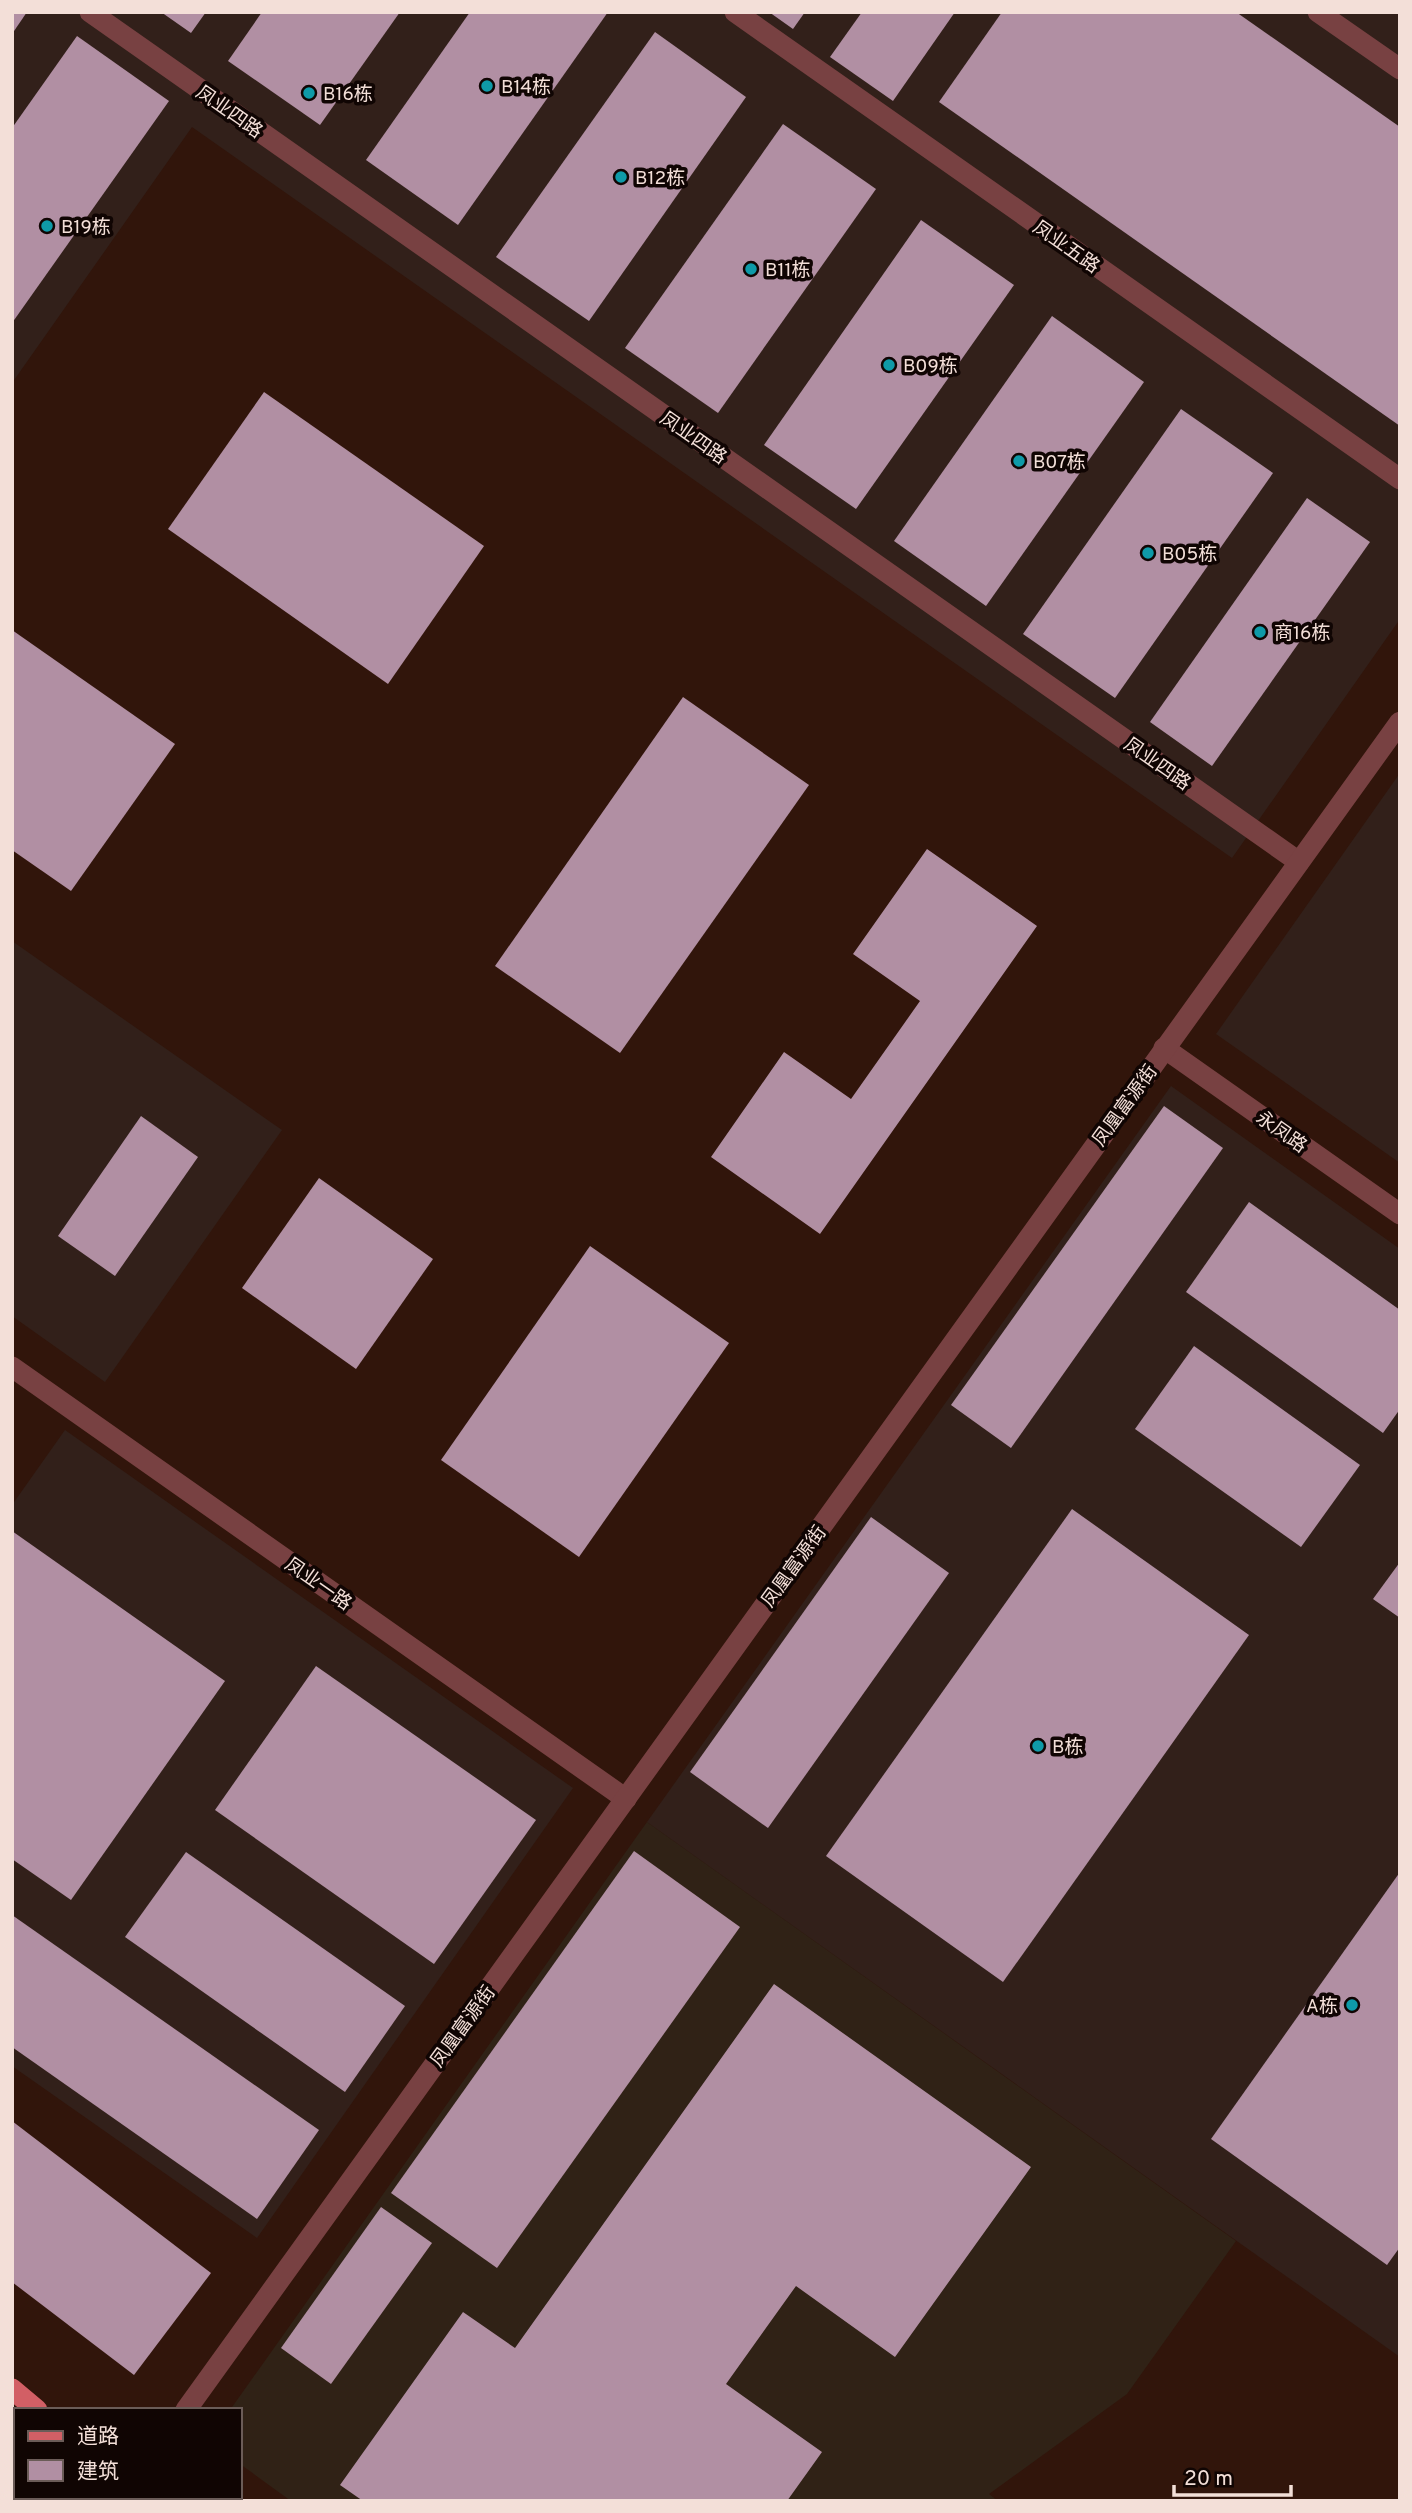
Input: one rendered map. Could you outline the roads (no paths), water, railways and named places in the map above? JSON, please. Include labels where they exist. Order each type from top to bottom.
[{"type":"main road","points":[[12,2389],[35,2408]]},
{"type":"street","name":"凤业四路","points":[[90,12],[1299,862]]},
{"type":"street","name":"凤业五路","points":[[735,12],[1400,480]]},
{"type":"street","points":[[1318,12],[1400,69]]},
{"type":"street","name":"凤凰富源街","points":[[187,2408],[1400,722]]},
{"type":"street","name":"永凤路","points":[[1164,1048],[1400,1214]]},
{"type":"street","name":"凤业一路","points":[[12,1367],[626,1798]]},
{"type":"place","name":"B14栋","points":[[487,86]]},
{"type":"place","name":"B16栋","points":[[309,93]]},
{"type":"place","name":"B12栋","points":[[621,177]]},
{"type":"place","name":"B19栋","points":[[47,226]]},
{"type":"place","name":"B11栋","points":[[751,269]]},
{"type":"place","name":"B09栋","points":[[889,365]]},
{"type":"place","name":"B07栋","points":[[1019,461]]},
{"type":"place","name":"B05栋","points":[[1148,553]]},
{"type":"place","name":"商16栋","points":[[1260,632]]},
{"type":"place","name":"B栋","points":[[1038,1746]]},
{"type":"place","name":"A栋","points":[[1352,2005]]}]
